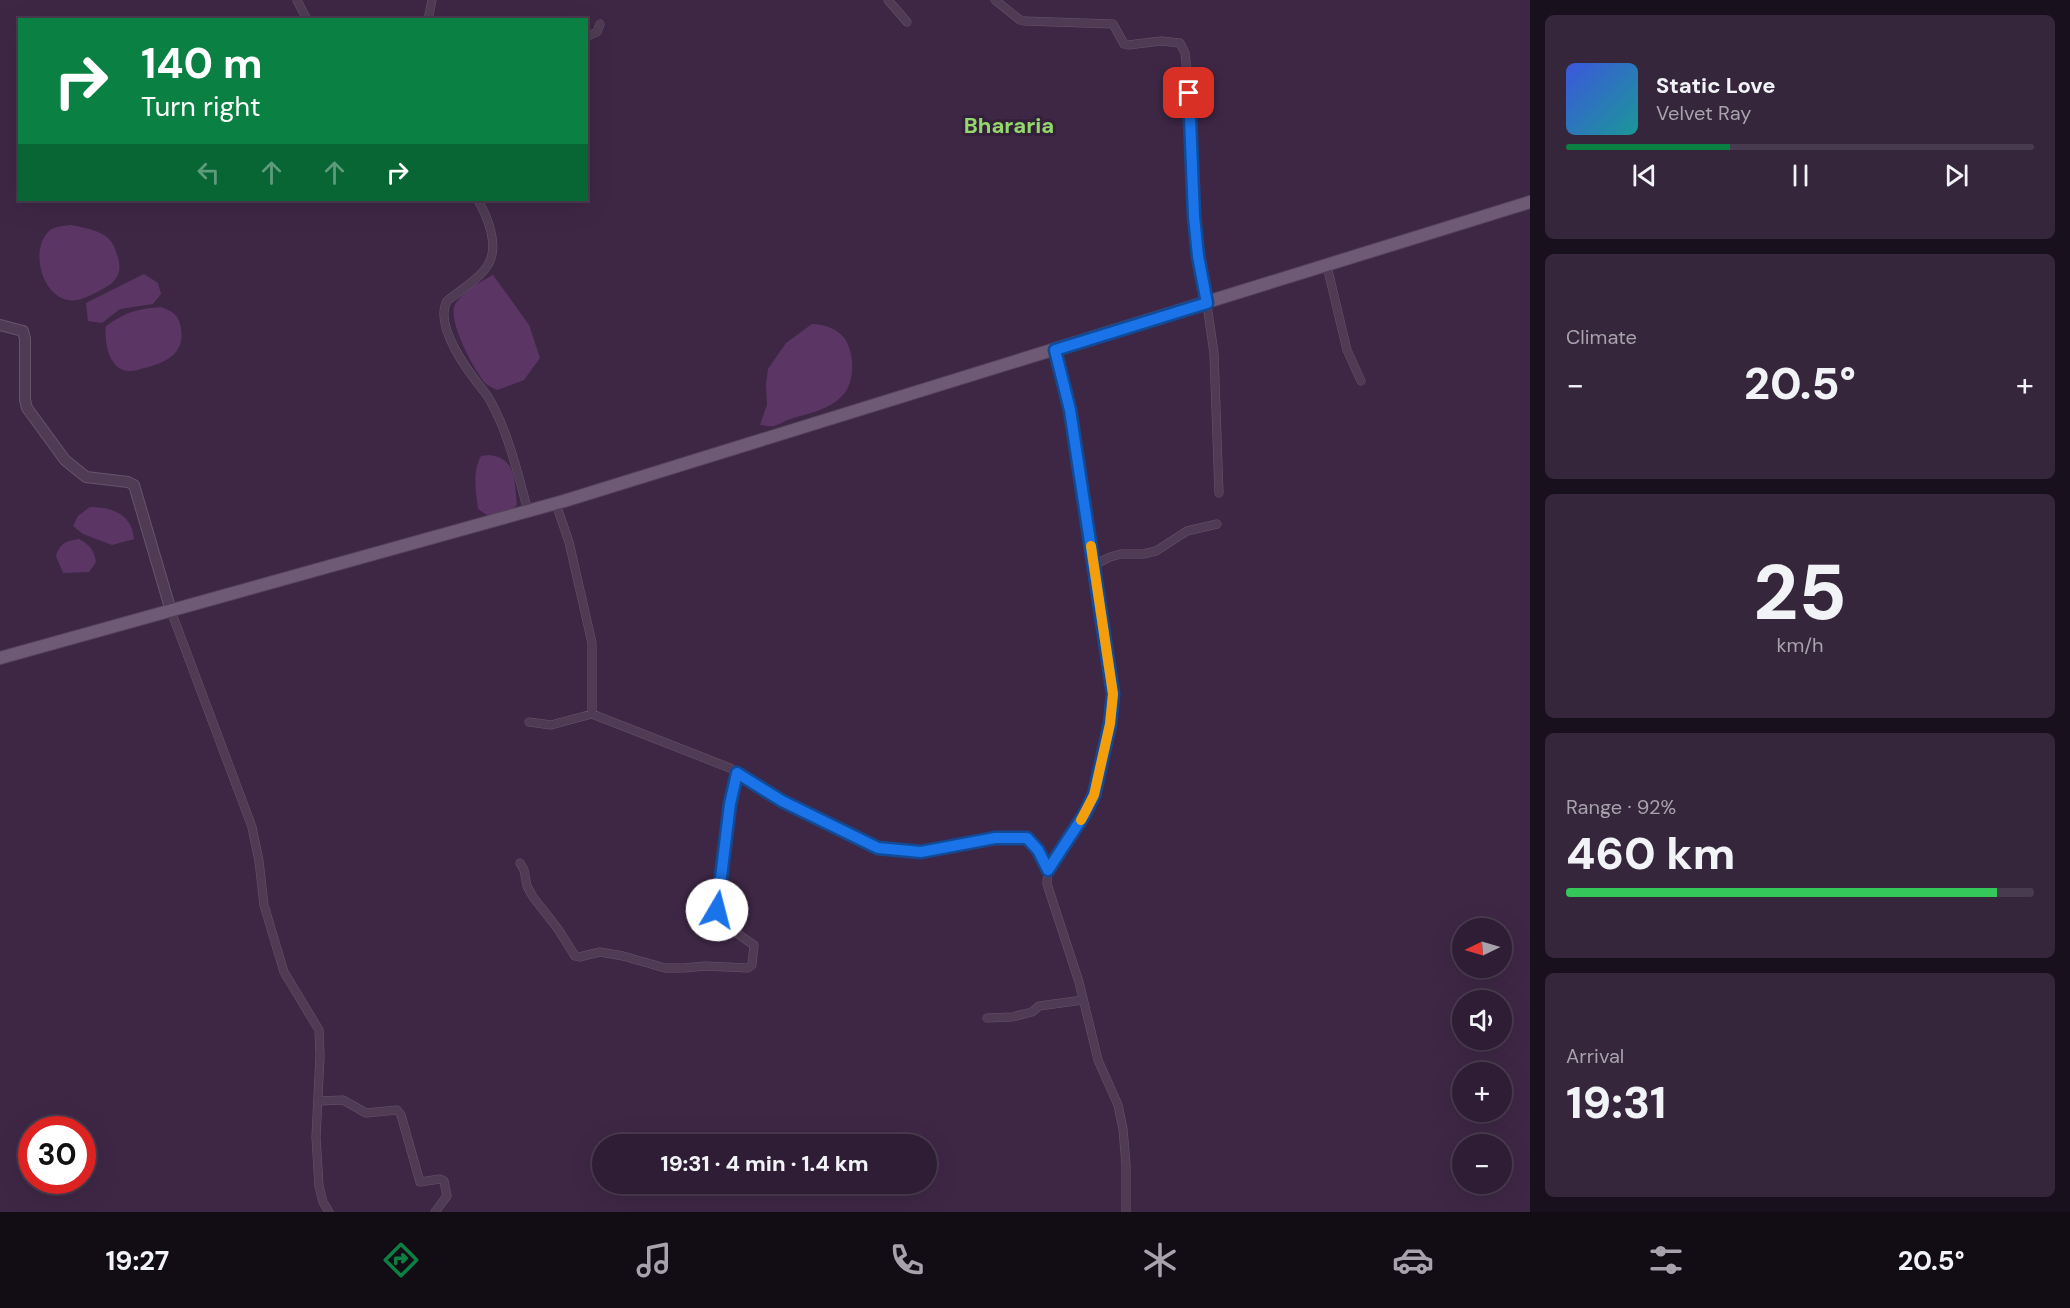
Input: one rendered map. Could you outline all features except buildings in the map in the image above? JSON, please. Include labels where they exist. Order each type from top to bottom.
[{"type":"main road","points":[[0,658],[556,504],[1530,202]]},
{"type":"street","points":[[297,0],[306,18]]},
{"type":"street","points":[[428,18],[432,0]]},
{"type":"street","points":[[888,0],[907,22]]},
{"type":"street","points":[[995,0],[1020,20],[1113,24],[1124,44],[1161,41],[1180,43],[1185,53],[1194,216],[1198,256],[1214,353],[1219,493]]},
{"type":"street","points":[[588,36],[597,32],[600,24]]},
{"type":"street","points":[[479,201],[487,216],[492,247],[489,262],[480,274],[447,301],[444,307],[444,320],[464,366],[487,395],[502,424],[528,511]]},
{"type":"street","points":[[1327,266],[1347,350],[1361,381]]},
{"type":"street","points":[[0,325],[23,330],[27,408],[65,460],[86,477],[134,484],[171,611],[252,827],[264,905],[284,972],[319,1030],[316,1137],[319,1186],[322,1202],[329,1212]]},
{"type":"street","points":[[1055,350],[1070,410],[1113,694],[1110,724],[1090,805],[1048,870],[1047,884],[1079,982],[1098,1060],[1118,1105],[1126,1165],[1126,1212]]},
{"type":"street","points":[[556,504],[569,542],[592,644],[592,714]]},
{"type":"street","points":[[1094,566],[1121,554],[1143,554],[1156,551],[1187,531],[1217,524]]},
{"type":"street","points":[[529,722],[551,724],[592,714],[737,773],[782,801],[878,848],[921,852],[995,838],[1027,838],[1038,850],[1048,870]]},
{"type":"street","points":[[520,862],[533,897],[558,929],[575,956],[600,952],[665,968],[705,966],[748,968],[752,965],[754,945],[720,922],[717,917],[730,804],[737,773]]},
{"type":"street","points":[[987,1018],[1012,1017],[1027,1014],[1039,1006],[1083,1000]]},
{"type":"street","points":[[318,1101],[343,1100],[366,1113],[397,1110],[402,1115],[420,1182],[440,1179],[444,1181],[447,1196],[435,1212]]},
{"type":"shaded area","points":[[71,225],[87,228],[107,237],[114,246],[119,271],[115,280],[106,288],[88,297],[68,300],[51,290],[45,281],[41,270],[40,249],[49,231]]},
{"type":"shaded area","points":[[144,274],[158,283],[161,294],[153,304],[120,309],[102,323],[88,321],[86,303]]},
{"type":"shaded area","points":[[493,275],[529,325],[540,358],[524,380],[497,390],[485,383],[474,367],[454,320],[456,303],[464,294]]},
{"type":"shaded area","points":[[161,307],[173,312],[179,320],[181,338],[177,351],[166,360],[137,370],[123,370],[117,366],[107,347],[106,326],[132,312]]},
{"type":"shaded area","points":[[812,324],[835,330],[845,339],[852,360],[851,376],[846,390],[836,401],[823,409],[774,426],[760,425],[767,405],[768,369],[786,343]]},
{"type":"shaded area","points":[[481,456],[499,457],[510,466],[517,505],[511,510],[490,517],[478,509],[475,482],[476,469]]},
{"type":"shaded area","points":[[90,507],[106,508],[120,514],[129,523],[134,539],[112,545],[83,534],[73,526],[78,516]]},
{"type":"shaded area","points":[[79,539],[91,548],[96,562],[89,572],[63,573],[56,556],[59,548],[64,543]]},
{"type":"slow traffic","points":[[1081,820],[1094,795],[1110,724],[1113,694],[1091,546]]},
{"type":"district","name":"Bhararia","points":[[1009,125]]},
{"type":"route","points":[[717,910],[730,804],[737,773],[823,823],[878,848],[921,852],[1015,836],[1027,838],[1038,850],[1048,870],[1090,805],[1104,754],[1113,694],[1070,410],[1055,350],[1207,303],[1198,256],[1194,216],[1189,93]]}]
